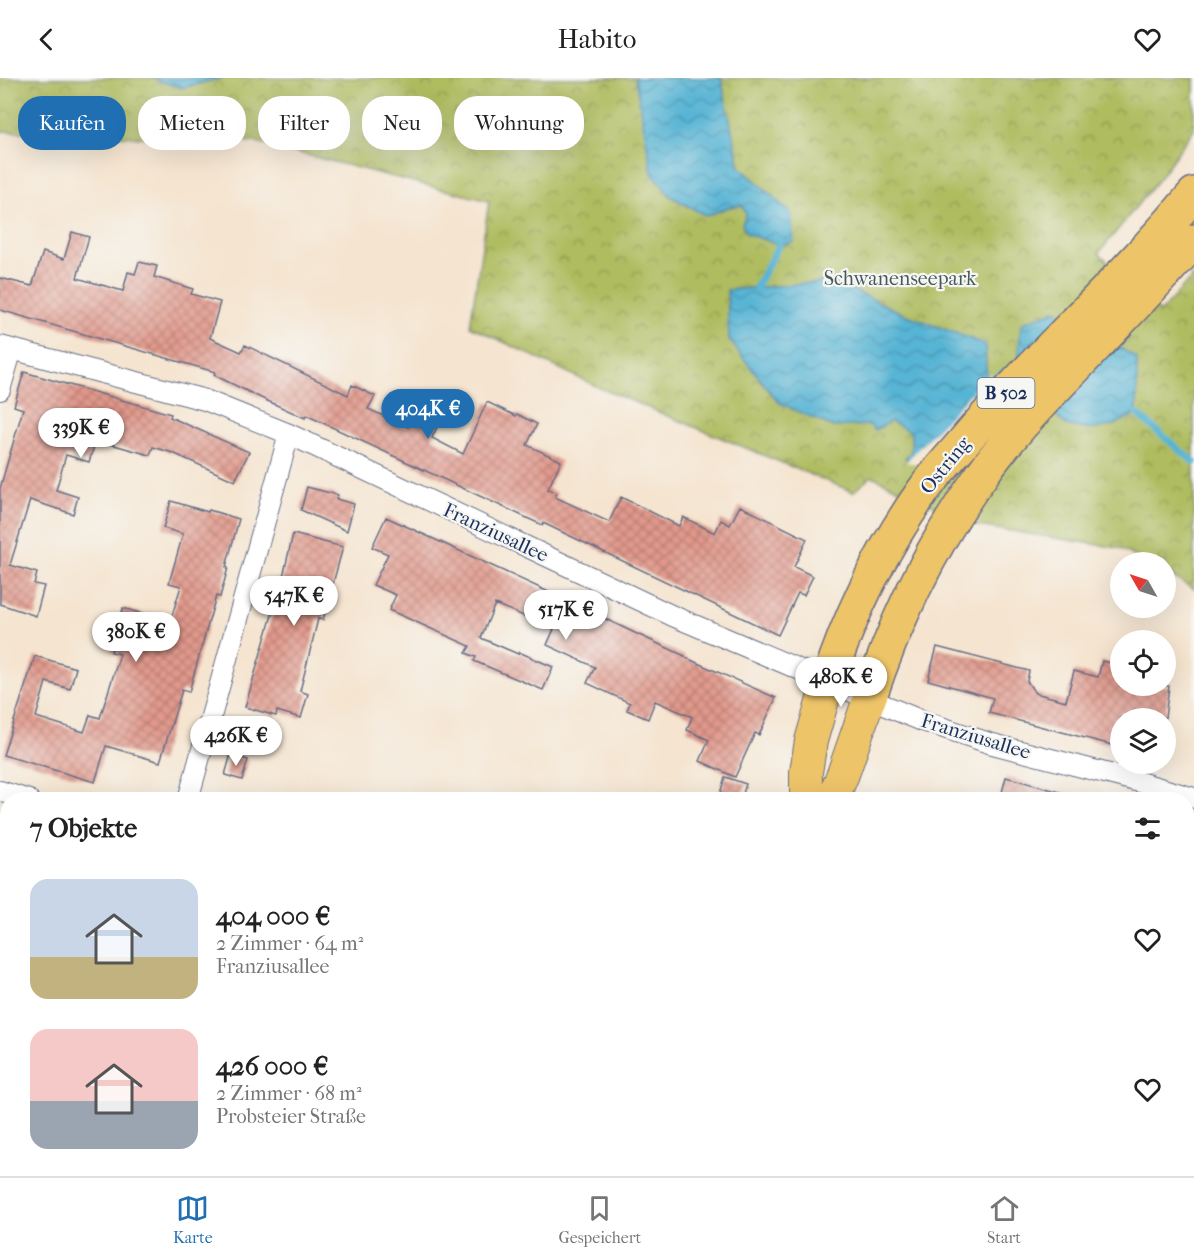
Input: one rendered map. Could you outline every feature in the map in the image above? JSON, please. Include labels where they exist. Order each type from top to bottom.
[{"type":"highway","name":"Ostring","points":[[868,699],[891,637],[935,547],[959,508],[984,471],[1137,281],[1194,194]]},
{"type":"highway","name":"Ostring","points":[[828,682],[845,632],[867,585],[899,527],[933,478],[976,426],[1007,392],[1137,281],[1194,240]]},
{"type":"main road","name":"Ostring","points":[[806,792],[806,772],[811,741],[828,682]]},
{"type":"main road","name":"Ostring","points":[[835,792],[868,699]]},
{"type":"street","points":[[0,390],[6,347]]},
{"type":"street","name":"Franziusallee","points":[[6,347],[205,400],[289,434],[673,616],[868,699],[920,720],[1135,790]]},
{"type":"street","points":[[190,792],[289,434]]},
{"type":"green space","name":"Schwanenseepark","points":[[0,78],[1194,78],[1194,129],[1160,177],[1099,253],[1160,312],[1194,275],[1194,589],[1176,579],[1176,552],[1127,552],[1119,548],[978,526],[872,476],[853,492],[600,388],[470,326],[489,201],[287,150],[350,150],[350,96],[258,96],[258,143],[246,142],[246,96],[138,96],[138,137],[126,136],[126,96],[18,96],[18,132],[0,131]]},
{"type":"water","points":[[155,78],[223,78],[182,88]]},
{"type":"water","points":[[635,78],[721,78],[740,167],[791,213],[794,242],[779,245],[747,234],[742,225],[746,213],[741,205],[706,216],[670,196],[652,173]]},
{"type":"water","points":[[834,281],[904,314],[985,344],[987,383],[985,477],[905,458],[911,452],[911,432],[891,421],[875,430],[870,425],[833,427],[779,403],[729,340],[727,290]]},
{"type":"water","points":[[1055,310],[1100,334],[1137,359],[1137,414],[1114,425],[1089,430],[1066,425],[1045,405],[1018,364],[1021,324]]},
{"type":"pier","points":[[990,373],[990,382],[1020,445],[985,480],[906,462]]},
{"type":"building","points":[[72,232],[89,237],[77,278],[123,291],[128,272],[135,274],[139,262],[157,266],[154,277],[193,289],[191,294],[220,302],[210,338],[241,352],[245,345],[348,395],[352,385],[375,396],[368,409],[408,427],[419,403],[443,414],[432,438],[463,454],[487,402],[537,424],[527,445],[561,461],[548,489],[557,493],[555,497],[609,522],[621,497],[679,526],[683,517],[715,533],[721,520],[730,525],[740,506],[807,539],[794,567],[813,576],[804,595],[798,593],[778,635],[543,523],[542,525],[306,415],[305,418],[261,398],[214,375],[215,372],[0,310],[0,278],[32,286],[43,252],[64,259]]},
{"type":"building","points":[[24,372],[171,414],[170,417],[249,452],[235,481],[173,453],[153,447],[150,455],[96,440],[89,462],[66,455],[56,490],[78,497],[73,514],[30,500],[10,565],[37,573],[34,584],[44,586],[36,616],[0,604],[0,488],[23,409],[14,406]]},
{"type":"building","points":[[307,487],[338,495],[336,499],[354,504],[347,531],[301,510]]},
{"type":"building","points":[[171,501],[239,519],[220,597],[216,596],[189,692],[182,690],[160,762],[106,746],[95,782],[3,755],[35,656],[76,668],[70,689],[46,682],[36,717],[84,732],[90,715],[100,718],[120,654],[111,652],[123,608],[170,622],[181,586],[169,583],[183,534],[163,528]]},
{"type":"building","points":[[386,517],[776,698],[759,735],[755,733],[735,777],[700,761],[709,740],[687,730],[692,717],[655,701],[648,719],[627,710],[630,703],[587,683],[595,667],[547,645],[554,629],[495,604],[481,638],[553,667],[543,690],[474,661],[476,657],[466,653],[470,646],[389,610],[396,595],[373,585],[388,554],[372,547]]},
{"type":"building","points":[[293,534],[343,547],[323,620],[318,619],[300,691],[308,694],[301,718],[277,711],[276,716],[245,707],[282,581]]},
{"type":"building","points":[[937,647],[1029,671],[1027,681],[1035,693],[1066,701],[1074,671],[1098,677],[1102,661],[1110,663],[1110,696],[1168,696],[1166,708],[1110,708],[1110,744],[989,713],[993,698],[928,680]]},
{"type":"building","points":[[231,754],[248,760],[242,780],[225,775]]},
{"type":"building","points":[[725,777],[746,784],[744,792],[720,792]]},
{"type":"building","points":[[1006,777],[1060,792],[1002,792]]},
{"type":"waterway","points":[[756,287],[779,245]]},
{"type":"waterway","points":[[987,383],[1008,370]]},
{"type":"waterway","points":[[1137,414],[1194,462]]}]
